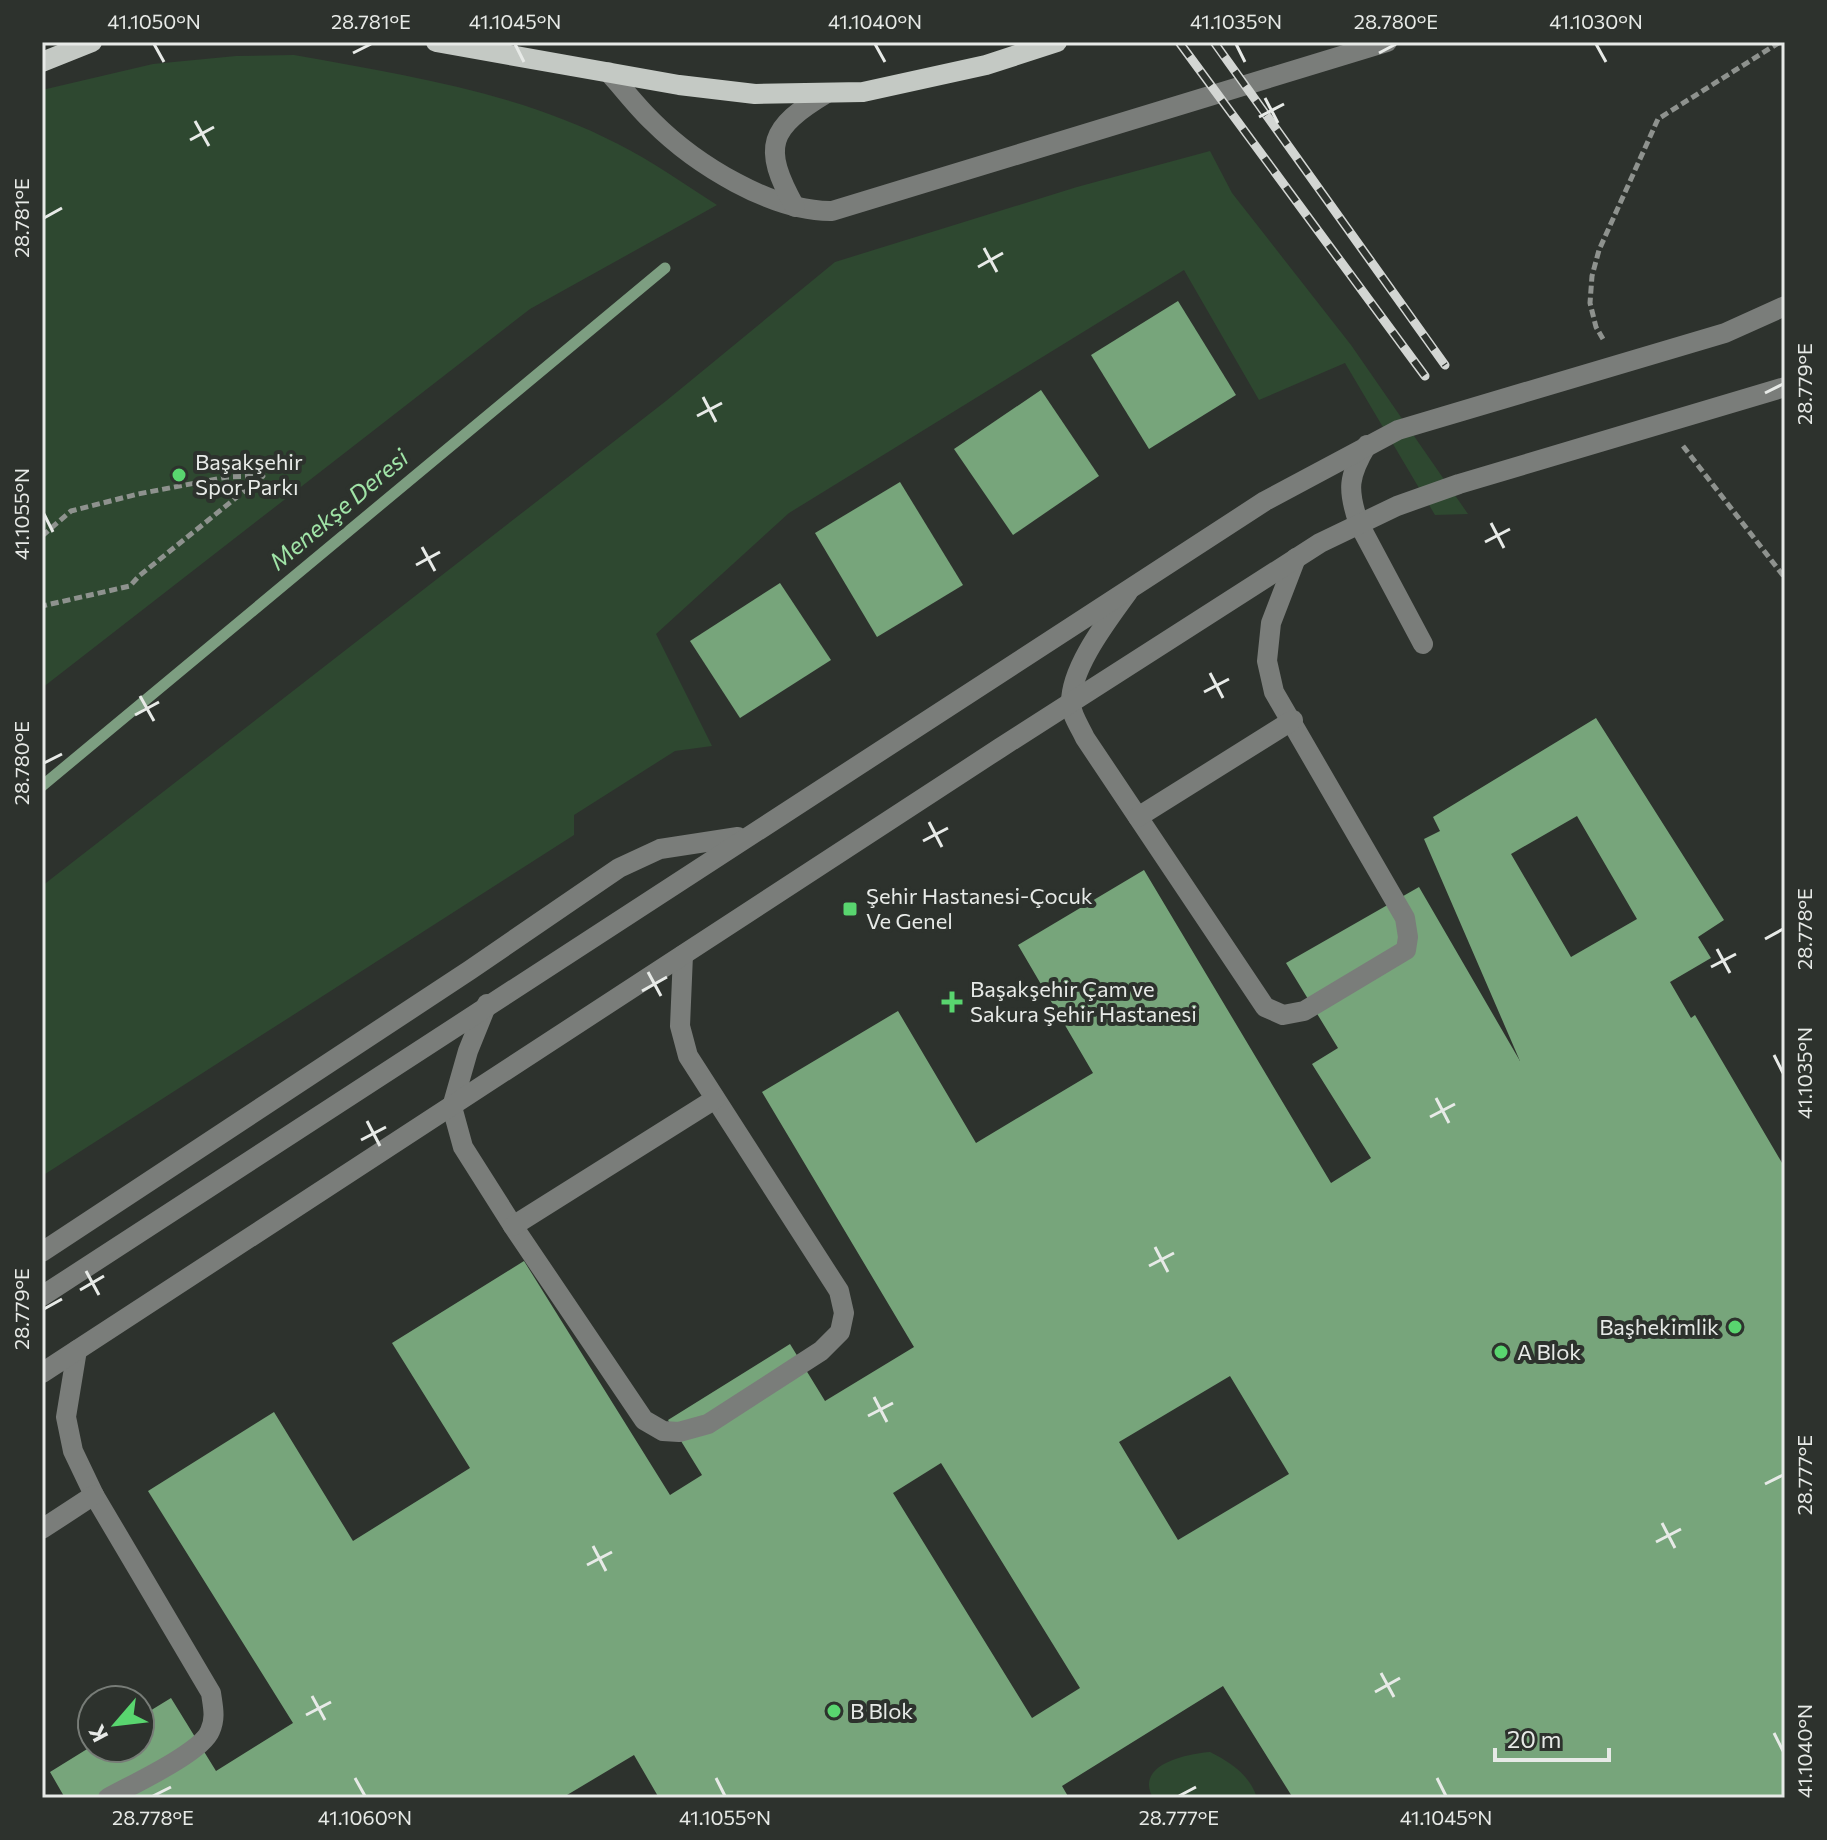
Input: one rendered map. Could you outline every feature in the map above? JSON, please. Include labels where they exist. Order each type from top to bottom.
[{"type":"main road","points":[[42,62],[73,42]]},
{"type":"main road","points":[[42,62],[92,42]]},
{"type":"main road","points":[[436,42],[679,85],[755,94],[863,92],[986,65],[1057,42]]},
{"type":"street","points":[[608,72],[653,123],[686,151],[756,192],[795,207],[832,211],[1387,42]]},
{"type":"street","points":[[795,207],[774,163],[777,142],[783,124],[798,110],[827,93]]},
{"type":"street","points":[[42,1296],[1265,501],[1398,430],[1725,333],[1785,306]]},
{"type":"street","points":[[42,1373],[282,1214],[452,1107],[1296,558],[1397,506],[1459,484],[1785,387]]},
{"type":"street","points":[[1367,445],[1350,479],[1352,504],[1359,524],[1423,644]]},
{"type":"street","points":[[1135,583],[1087,652],[1070,705],[1085,738],[1265,1007],[1283,1015],[1304,1011],[1406,950],[1408,937],[1405,918],[1274,692],[1267,661],[1271,623],[1296,558]]},
{"type":"street","points":[[1138,817],[1293,720]]},
{"type":"street","points":[[42,1252],[619,868],[660,849],[746,836]]},
{"type":"street","points":[[487,1004],[468,1051],[452,1107],[463,1147],[644,1420],[663,1431],[679,1432],[708,1424],[821,1351],[840,1332],[844,1313],[839,1291],[688,1056],[680,1026],[683,955]]},
{"type":"street","points":[[513,1226],[715,1099]]},
{"type":"street","points":[[77,1350],[66,1417],[73,1451],[94,1495],[211,1693],[215,1715],[209,1735],[189,1753],[108,1798]]},
{"type":"street","points":[[42,1529],[94,1495]]},
{"type":"path","points":[[1610,350],[1596,327],[1590,303],[1592,276],[1599,250],[1658,119],[1780,42]]},
{"type":"path","points":[[1678,439],[1785,578]]},
{"type":"path","points":[[42,536],[71,511],[227,477],[263,476],[130,586],[42,606]]},
{"type":"green space","name":"Başakşehir Spor Parkı","points":[[294,55],[460,88],[541,111],[631,151],[717,205],[530,309],[42,688],[42,90],[153,64],[236,56]]},
{"type":"green space","points":[[1210,151],[1232,193],[1351,345],[1468,514],[1435,515],[1345,363],[1259,400],[1184,270],[789,513],[656,634],[712,746],[675,751],[574,815],[574,835],[42,1176],[42,886],[666,401],[835,262],[1077,187]]},
{"type":"green space","points":[[1210,1752],[1238,1770],[1250,1783],[1257,1798],[1153,1798],[1149,1786],[1157,1769],[1177,1758]]},
{"type":"building","points":[[1178,301],[1236,395],[1149,449],[1091,355]]},
{"type":"building","points":[[1041,390],[1099,476],[1013,535],[954,449]]},
{"type":"building","points":[[900,482],[963,585],[877,637],[815,533]]},
{"type":"building","points":[[780,583],[831,660],[740,718],[690,641]]},
{"type":"building","points":[[1596,718],[1724,920],[1698,937],[1711,958],[1670,982],[1691,1018],[1695,1015],[1785,1168],[1785,1798],[1293,1798],[1223,1686],[1062,1786],[1069,1798],[659,1798],[634,1755],[562,1798],[65,1798],[50,1772],[76,1756],[76,1764],[156,1764],[156,1707],[171,1698],[216,1771],[293,1723],[148,1491],[274,1412],[353,1541],[470,1468],[392,1343],[524,1261],[670,1495],[702,1475],[668,1420],[790,1344],[825,1401],[914,1347],[762,1092],[898,1011],[976,1143],[1093,1073],[1018,945],[1144,870],[1331,1183],[1371,1158],[1312,1064],[1338,1048],[1286,963],[1419,887],[1520,1061],[1424,839],[1440,831],[1433,817]],"holes":[[[1577,816],[1637,919],[1571,957],[1511,854]],[[1230,1376],[1289,1474],[1178,1540],[1119,1442]],[[941,1463],[1080,1688],[1032,1718],[893,1493]]]},
{"type":"waterway","name":"Menekşe Deresi","points":[[42,786],[665,268]]},
{"type":"railway","points":[[1179,42],[1425,376]]},
{"type":"railway","points":[[1214,42],[1445,365]]},
{"type":"place","name":"Başakşehir Spor Parkı","points":[[179,475]]},
{"type":"place","name":"Şehir Hastanesi-Çocuk Ve Genel","points":[[850,909]]},
{"type":"place","name":"Başakşehir Çam ve Sakura Şehir Hastanesi","points":[[952,1002]]},
{"type":"place","name":"Başhekimlik","points":[[1735,1327]]},
{"type":"place","name":"A Blok","points":[[1501,1352]]},
{"type":"place","name":"B Blok","points":[[834,1711]]}]
